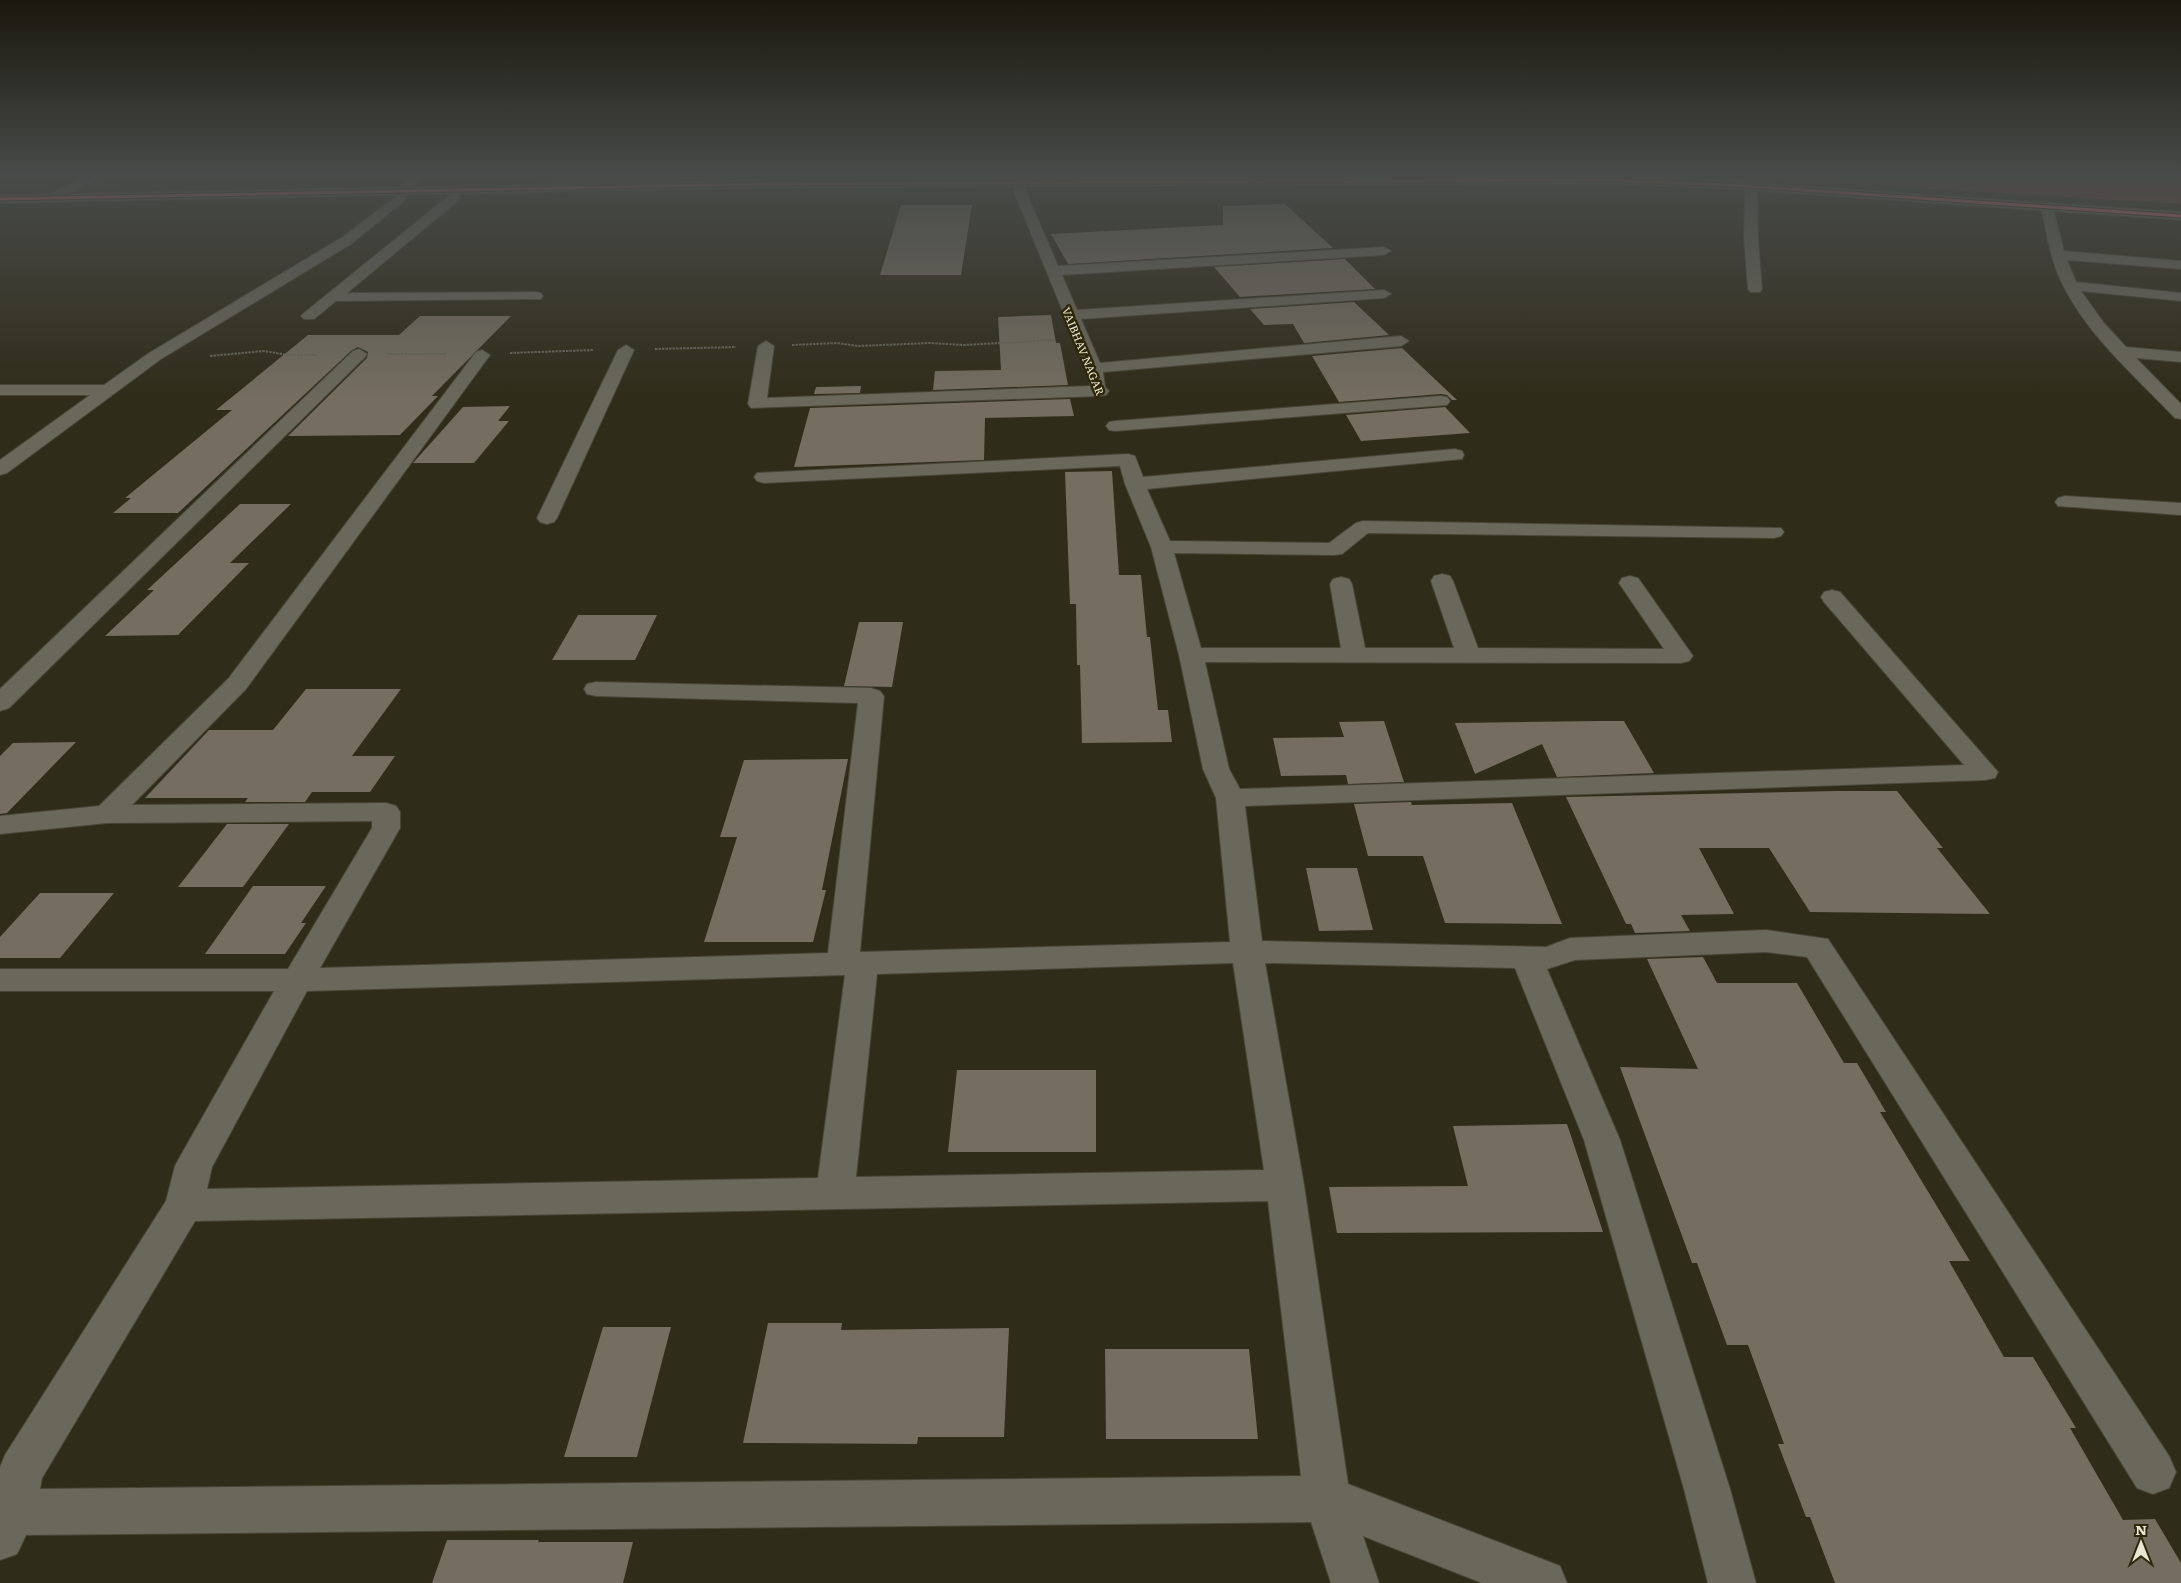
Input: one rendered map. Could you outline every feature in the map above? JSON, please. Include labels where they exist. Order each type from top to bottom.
[{"type":"street","points":[[3,464],[155,356],[331,250]]},
{"type":"street","points":[[309,316],[389,250]]},
{"type":"street","name":"VAIBHAV NAGAR","points":[[1043,250],[1094,368],[1100,391],[1162,547],[1191,655],[1216,769],[1230,798],[1247,952],[1286,1185],[1328,1499],[1355,1583]]},
{"type":"street","points":[[1752,250],[1755,290]]},
{"type":"street","points":[[2059,250],[2063,271],[2090,315],[2181,414]]},
{"type":"street","points":[[1052,271],[1384,251]]},
{"type":"street","points":[[2060,255],[2181,265]]},
{"type":"street","points":[[2072,286],[2181,297]]},
{"type":"street","points":[[1070,315],[1384,294]]},
{"type":"street","points":[[331,297],[536,296]]},
{"type":"street","points":[[1094,368],[1401,341]]},
{"type":"street","points":[[766,346],[757,404],[1100,391]]},
{"type":"street","points":[[547,518],[626,350]]},
{"type":"street","points":[[2122,352],[2181,358]]},
{"type":"street","points":[[0,703],[359,354]]},
{"type":"street","points":[[107,814],[237,684],[482,355]]},
{"type":"street","points":[[0,390],[108,390]]},
{"type":"street","points":[[1115,426],[1441,401]]},
{"type":"street","points":[[764,477],[1132,472],[1455,455]]},
{"type":"street","points":[[2065,502],[2181,509]]},
{"type":"street","points":[[1162,547],[1334,549],[1363,527],[1774,532]]},
{"type":"street","points":[[1442,581],[1468,655]]},
{"type":"street","points":[[1191,655],[1681,656],[1630,583]]},
{"type":"street","points":[[1341,584],[1354,655]]},
{"type":"street","points":[[1230,798],[1985,772],[1832,598]]},
{"type":"street","points":[[596,689],[871,696],[835,1194]]},
{"type":"street","points":[[0,825],[107,814],[386,812],[386,828],[297,980],[194,1166],[184,1205],[21,1471],[7,1524],[1328,1499],[1543,1583]]},
{"type":"street","points":[[0,980],[297,980],[1247,952],[1550,958],[1570,949],[1766,941],[1818,947],[2153,1472]]},
{"type":"street","points":[[1526,957],[1602,1140],[1704,1480],[1732,1583]]},
{"type":"street","points":[[184,1205],[1286,1185]]},
{"type":"building","points":[[888,250],[965,250],[961,275],[880,275]]},
{"type":"building","points":[[1060,250],[1302,250],[1068,264]]},
{"type":"building","points":[[1345,259],[1375,289],[1240,297],[1214,267]]},
{"type":"building","points":[[1354,302],[1389,335],[1304,343],[1293,324],[1264,325],[1250,309]]},
{"type":"building","points":[[1051,315],[1056,343],[1060,343],[1068,385],[933,390],[935,371],[1001,370],[998,317]]},
{"type":"building","points":[[420,316],[511,316],[432,396],[438,396],[400,435],[288,436],[367,358],[368,352],[358,347],[352,350],[178,513],[113,513],[131,498],[125,498],[232,410],[216,410],[308,335],[399,335]]},
{"type":"building","points":[[1402,348],[1457,400],[1452,400],[1447,395],[1441,394],[1339,402],[1312,356]]},
{"type":"building","points":[[861,386],[860,393],[814,394],[816,387]]},
{"type":"building","points":[[1070,399],[1074,416],[985,418],[984,460],[794,467],[810,408]]},
{"type":"building","points":[[510,406],[498,421],[509,421],[474,463],[413,463],[463,407]]},
{"type":"building","points":[[1445,407],[1470,433],[1361,441],[1346,415]]},
{"type":"building","points":[[1112,471],[1119,575],[1141,575],[1147,637],[1150,637],[1158,710],[1168,710],[1172,742],[1082,743],[1080,665],[1077,665],[1076,604],[1070,604],[1065,472]]},
{"type":"building","points":[[240,504],[291,504],[230,563],[249,563],[178,635],[105,636],[154,590],[147,590]]},
{"type":"building","points":[[578,615],[657,615],[635,660],[552,660]]},
{"type":"building","points":[[859,622],[903,622],[892,687],[844,686]]},
{"type":"building","points":[[306,689],[401,689],[352,756],[395,756],[370,792],[312,792],[305,802],[245,802],[248,798],[145,798],[209,730],[273,730]]},
{"type":"building","points":[[1384,721],[1404,782],[1348,784],[1346,775],[1281,776],[1273,738],[1344,737],[1339,722]]},
{"type":"building","points":[[1624,721],[1654,773],[1557,777],[1542,744],[1475,774],[1455,723]]},
{"type":"building","points":[[76,742],[7,813],[0,814],[0,756],[13,743]]},
{"type":"building","points":[[848,759],[822,890],[826,890],[813,942],[704,942],[737,837],[720,837],[744,760]]},
{"type":"building","points":[[1897,791],[1943,848],[1937,848],[1990,914],[1810,912],[1769,848],[1699,848],[1734,914],[1681,915],[1690,931],[1635,933],[1631,924],[1626,924],[1566,797]]},
{"type":"building","points":[[1411,802],[1412,805],[1512,803],[1562,924],[1445,923],[1423,856],[1368,856],[1354,804]]},
{"type":"building","points":[[227,824],[289,824],[243,887],[178,887]]},
{"type":"building","points":[[1306,868],[1357,868],[1373,930],[1319,931]]},
{"type":"building","points":[[253,886],[326,886],[301,923],[306,923],[285,954],[205,954]]},
{"type":"building","points":[[40,893],[114,893],[60,958],[0,958],[0,937]]},
{"type":"building","points":[[1703,957],[1717,983],[1797,983],[1844,1063],[1857,1063],[1886,1112],[1880,1112],[1970,1261],[1949,1261],[2004,1357],[2033,1357],[2076,1428],[2070,1428],[2123,1520],[2155,1519],[2181,1563],[2181,1583],[1835,1583],[1810,1517],[1806,1517],[1778,1444],[1784,1444],[1748,1345],[1727,1345],[1697,1263],[1692,1263],[1620,1067],[1698,1069],[1647,959]]},
{"type":"building","points":[[957,1070],[1096,1070],[1096,1152],[948,1152]]},
{"type":"building","points":[[1567,1124],[1603,1232],[1337,1233],[1329,1187],[1468,1186],[1453,1126]]},
{"type":"building","points":[[768,1323],[842,1323],[841,1330],[1009,1328],[1004,1437],[918,1437],[917,1444],[743,1443]]},
{"type":"building","points":[[603,1327],[671,1327],[637,1457],[564,1457]]},
{"type":"building","points":[[1105,1349],[1249,1349],[1258,1439],[1106,1439]]},
{"type":"building","points":[[447,1540],[633,1542],[623,1583],[432,1583]]}]
